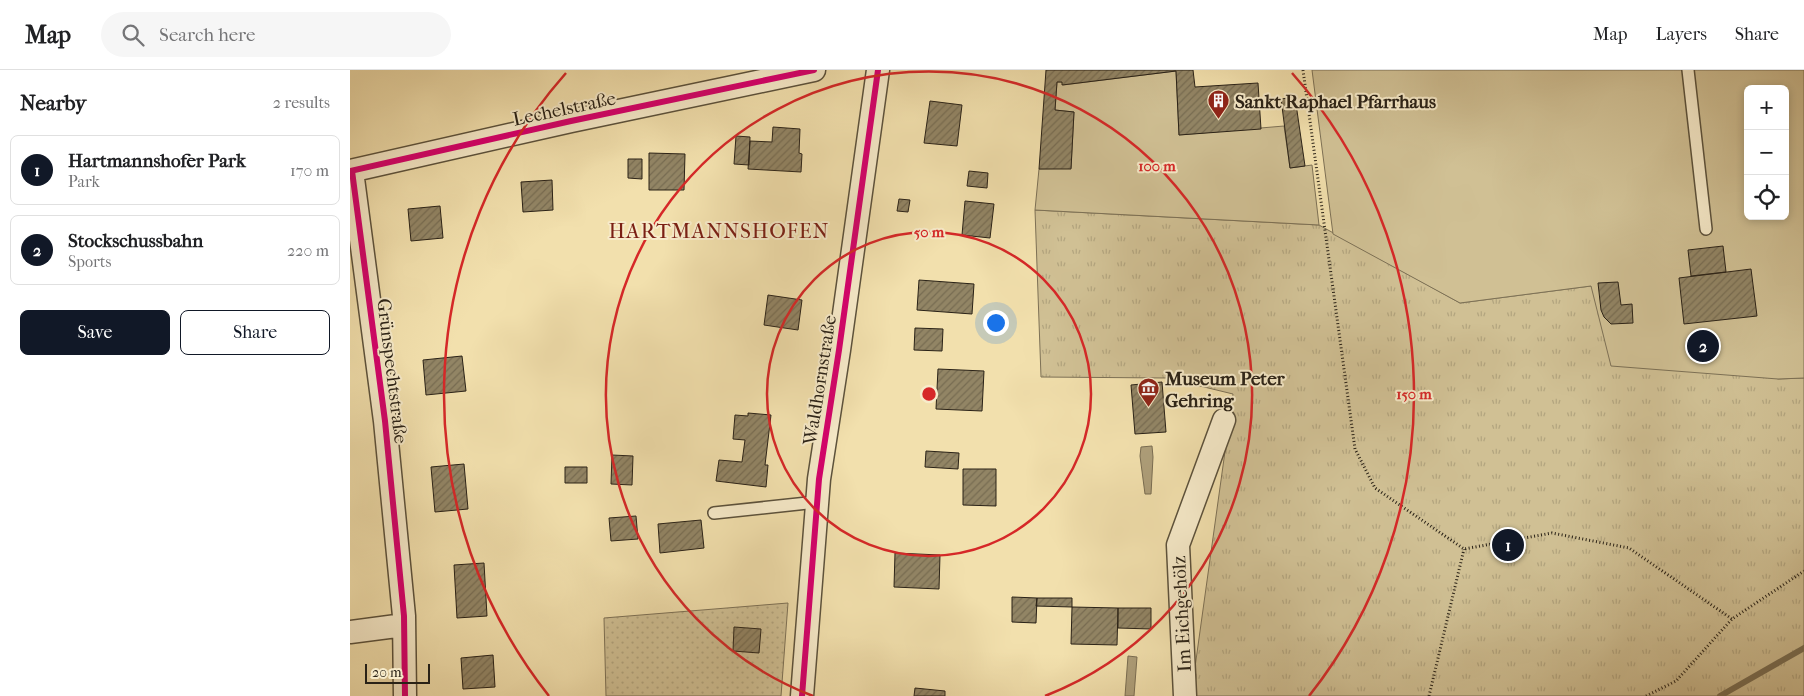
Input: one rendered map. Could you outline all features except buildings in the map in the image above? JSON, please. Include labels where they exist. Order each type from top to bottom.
[{"type":"street","name":"Lechelstraße","points":[[351,171],[580,119],[814,70]]},
{"type":"street","name":"Waldhornstraße","points":[[802,696],[819,480],[840,350],[878,70]]},
{"type":"street","name":"Grünspechtstraße","points":[[351,171],[385,421],[404,625],[405,696]]},
{"type":"street","name":"Im Eichgehölz","points":[[1185,696],[1178,545],[1224,420]]},
{"type":"street","points":[[350,632],[404,625]]},
{"type":"lane","points":[[1688,70],[1706,230]]},
{"type":"lane","points":[[714,512],[817,502]]},
{"type":"path","points":[[1303,70],[1355,449],[1375,488],[1464,549],[1552,533],[1629,548],[1732,619]]},
{"type":"path","points":[[1429,696],[1464,549]]},
{"type":"path","points":[[1646,696],[1676,681],[1732,619],[1804,571]]},
{"type":"green space","points":[[1312,70],[1804,70],[1804,378],[1778,379],[1611,366],[1591,286],[1460,303],[1333,234]]},
{"type":"green space","points":[[1176,71],[1179,135],[1284,126],[1290,168],[1312,165],[1319,225],[1035,210],[1039,169],[1071,168],[1074,112],[1055,110],[1057,82],[1062,82],[1063,85]]},
{"type":"green space","points":[[1035,210],[1319,225],[1460,303],[1591,286],[1778,379],[1804,378],[1804,696],[1191,696],[1233,394],[1167,378],[1041,377]]},
{"type":"green space","points":[[788,603],[781,696],[606,696],[604,618]]},
{"type":"shaded area","points":[[1152,446],[1151,494],[1145,494],[1140,456],[1141,447]]},
{"type":"shaded area","points":[[1128,656],[1137,657],[1134,696],[1125,696]]},
{"type":"waterway","points":[[1720,696],[1804,648]]},
{"type":"cycle path","points":[[350,171],[571,121],[814,70]]},
{"type":"cycle path","points":[[802,696],[819,479],[878,70]]},
{"type":"cycle path","points":[[352,171],[385,421],[404,616],[405,696]]},
{"type":"place","name":"Sankt Raphael Pfarrhaus","points":[[1219,120]]},
{"type":"place","name":"Stockschussbahn","points":[[1703,346]]},
{"type":"place","name":"Museum Peter Gehring","points":[[1149,408]]},
{"type":"place","name":"Hartmannshofer Park","points":[[1508,545]]},
{"type":"district","name":"HARTMANNSHOFEN","points":[[719,231]]}]
